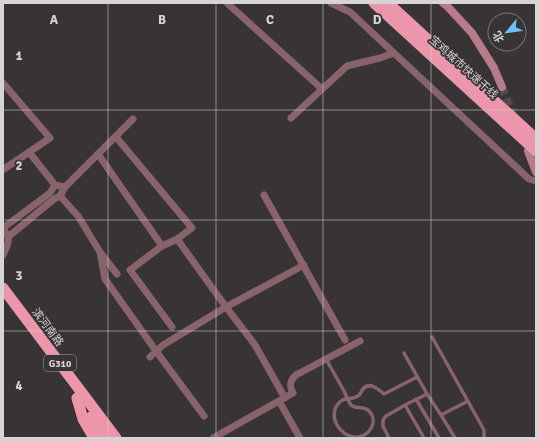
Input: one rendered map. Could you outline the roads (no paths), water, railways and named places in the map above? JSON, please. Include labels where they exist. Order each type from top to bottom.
[{"type":"highway","name":"宝鸡城市快速干线","points":[[374,3],[532,151]]},
{"type":"highway","name":"宝鸡城市快速干线","points":[[388,3],[536,139]]},
{"type":"highway","name":"滨河南路","points":[[3,288],[116,438]]},
{"type":"highway","name":"滨河南路","points":[[3,299],[106,438]]},
{"type":"highway","points":[[77,398],[83,419],[92,435]]},
{"type":"main road","points":[[443,3],[472,33],[494,68],[502,87]]},
{"type":"main road","points":[[532,151],[536,172]]},
{"type":"street","points":[[227,3],[322,89]]},
{"type":"street","points":[[331,3],[350,12],[529,179],[536,181]]},
{"type":"street","points":[[291,118],[347,66],[394,53]]},
{"type":"street","points":[[3,83],[50,138],[4,169]]},
{"type":"street","points":[[8,237],[54,199],[60,196],[65,187],[133,119]]},
{"type":"street","points":[[116,137],[192,228],[177,239],[162,246],[130,270],[172,327]]},
{"type":"street","points":[[29,152],[56,185],[65,187]]},
{"type":"street","points":[[98,154],[162,246]]},
{"type":"street","points":[[3,254],[9,242],[3,229],[50,193],[56,185]]},
{"type":"street","points":[[264,195],[345,340]]},
{"type":"street","points":[[60,196],[78,216],[100,252],[117,274]]},
{"type":"street","points":[[177,239],[255,345],[300,438]]},
{"type":"street","points":[[100,252],[105,279],[204,416]]},
{"type":"street","points":[[150,357],[163,345],[226,307],[304,265]]},
{"type":"street","points":[[213,438],[293,393],[290,383],[296,375],[360,341]]},
{"type":"lane","points":[[432,337],[484,430],[484,438]]},
{"type":"lane","points":[[404,353],[427,394],[455,438]]},
{"type":"lane","points":[[326,359],[347,398],[351,405],[354,407],[363,408],[372,416],[372,427],[368,432],[363,436],[355,437],[347,435],[340,430],[336,424],[334,416],[340,401],[347,398],[356,398],[368,386],[374,386],[384,394],[417,377]]},
{"type":"lane","points":[[389,438],[383,426],[384,418],[388,414],[427,394]]},
{"type":"lane","points":[[416,399],[439,438]]},
{"type":"lane","points":[[441,415],[468,401]]},
{"type":"lane","points":[[405,405],[424,438]]},
{"type":"tunnel","points":[[502,87],[514,117]]}]
